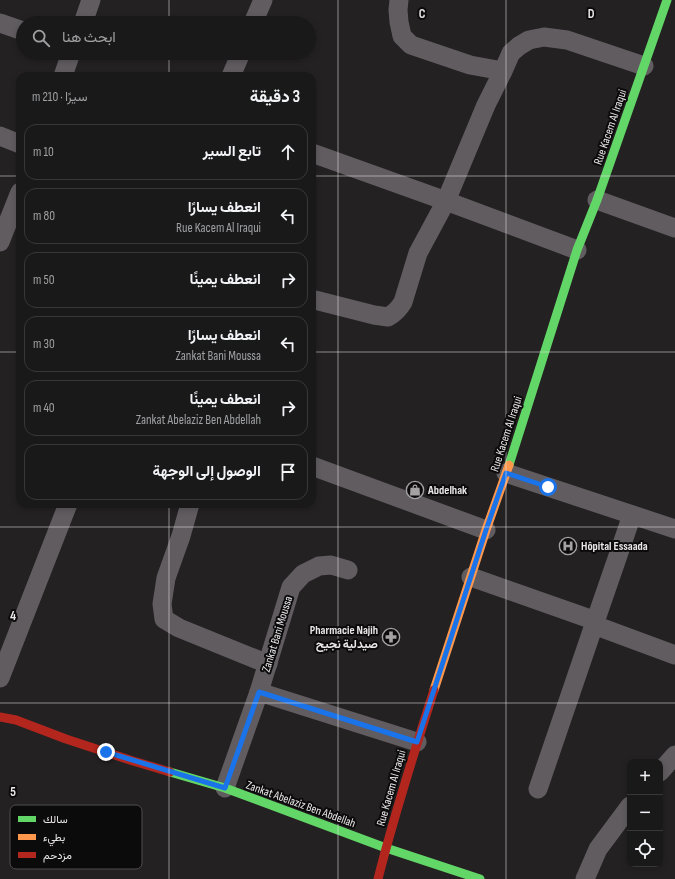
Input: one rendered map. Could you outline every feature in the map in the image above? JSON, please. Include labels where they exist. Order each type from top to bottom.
[{"type":"street","points":[[85,16],[91,0]]},
{"type":"street","points":[[257,16],[263,0]]},
{"type":"street","points":[[399,0],[398,16],[402,36],[411,45],[470,65],[503,71]]},
{"type":"street","name":"Rue Kacem Al Iraqui","points":[[378,879],[417,742],[506,473],[577,250],[597,200],[667,0]]},
{"type":"street","points":[[0,23],[16,29]]},
{"type":"street","points":[[316,300],[374,315],[388,317],[395,313],[399,308],[403,302],[418,253],[446,201],[486,105],[511,53],[519,46],[529,40],[544,37],[567,40],[644,66]]},
{"type":"street","points":[[64,72],[69,60]]},
{"type":"street","points":[[233,72],[238,60]]},
{"type":"street","points":[[0,136],[16,142]]},
{"type":"street","points":[[316,154],[577,250]]},
{"type":"street","points":[[597,200],[675,228]]},
{"type":"street","points":[[0,242],[16,202]]},
{"type":"street","points":[[316,467],[486,530]]},
{"type":"street","points":[[506,473],[675,529]]},
{"type":"street","points":[[0,678],[66,508]]},
{"type":"street","points":[[189,508],[182,536],[166,578],[162,604],[164,620],[178,628],[268,664]]},
{"type":"street","points":[[538,789],[632,515]]},
{"type":"street","name":"Zankat Bani Moussa","points":[[225,788],[259,692],[291,587],[303,574],[319,566],[331,565],[348,570]]},
{"type":"street","points":[[471,577],[595,623],[675,655]]},
{"type":"street","points":[[259,692],[417,742]]},
{"type":"street","name":"Zankat Abelaziz Ben Abdellah","points":[[0,717],[16,720],[88,746],[225,788],[386,848],[480,879]]},
{"type":"street","points":[[663,769],[675,755]]},
{"type":"street","points":[[585,879],[598,849],[627,810]]},
{"type":"traffic: fast","points":[[509,465],[577,250],[597,200],[667,0]]},
{"type":"traffic: fast","points":[[170,772],[225,788],[386,848],[480,879]]},
{"type":"traffic: slow","points":[[434,690],[486,530],[509,465]]},
{"type":"traffic: jam","points":[[378,879],[397,808],[434,690]]},
{"type":"traffic: jam","points":[[0,717],[16,720],[66,739],[170,772]]},
{"type":"place","name":"Abdelhak","points":[[415,490]]},
{"type":"place","name":"Hôpital Essaada","points":[[568,546]]},
{"type":"place","name":"Pharmacie Najih صيدلية نجيح","points":[[391,637]]},
{"type":"route","points":[[106,752],[225,788],[259,692],[417,742],[506,473],[548,487]]}]
